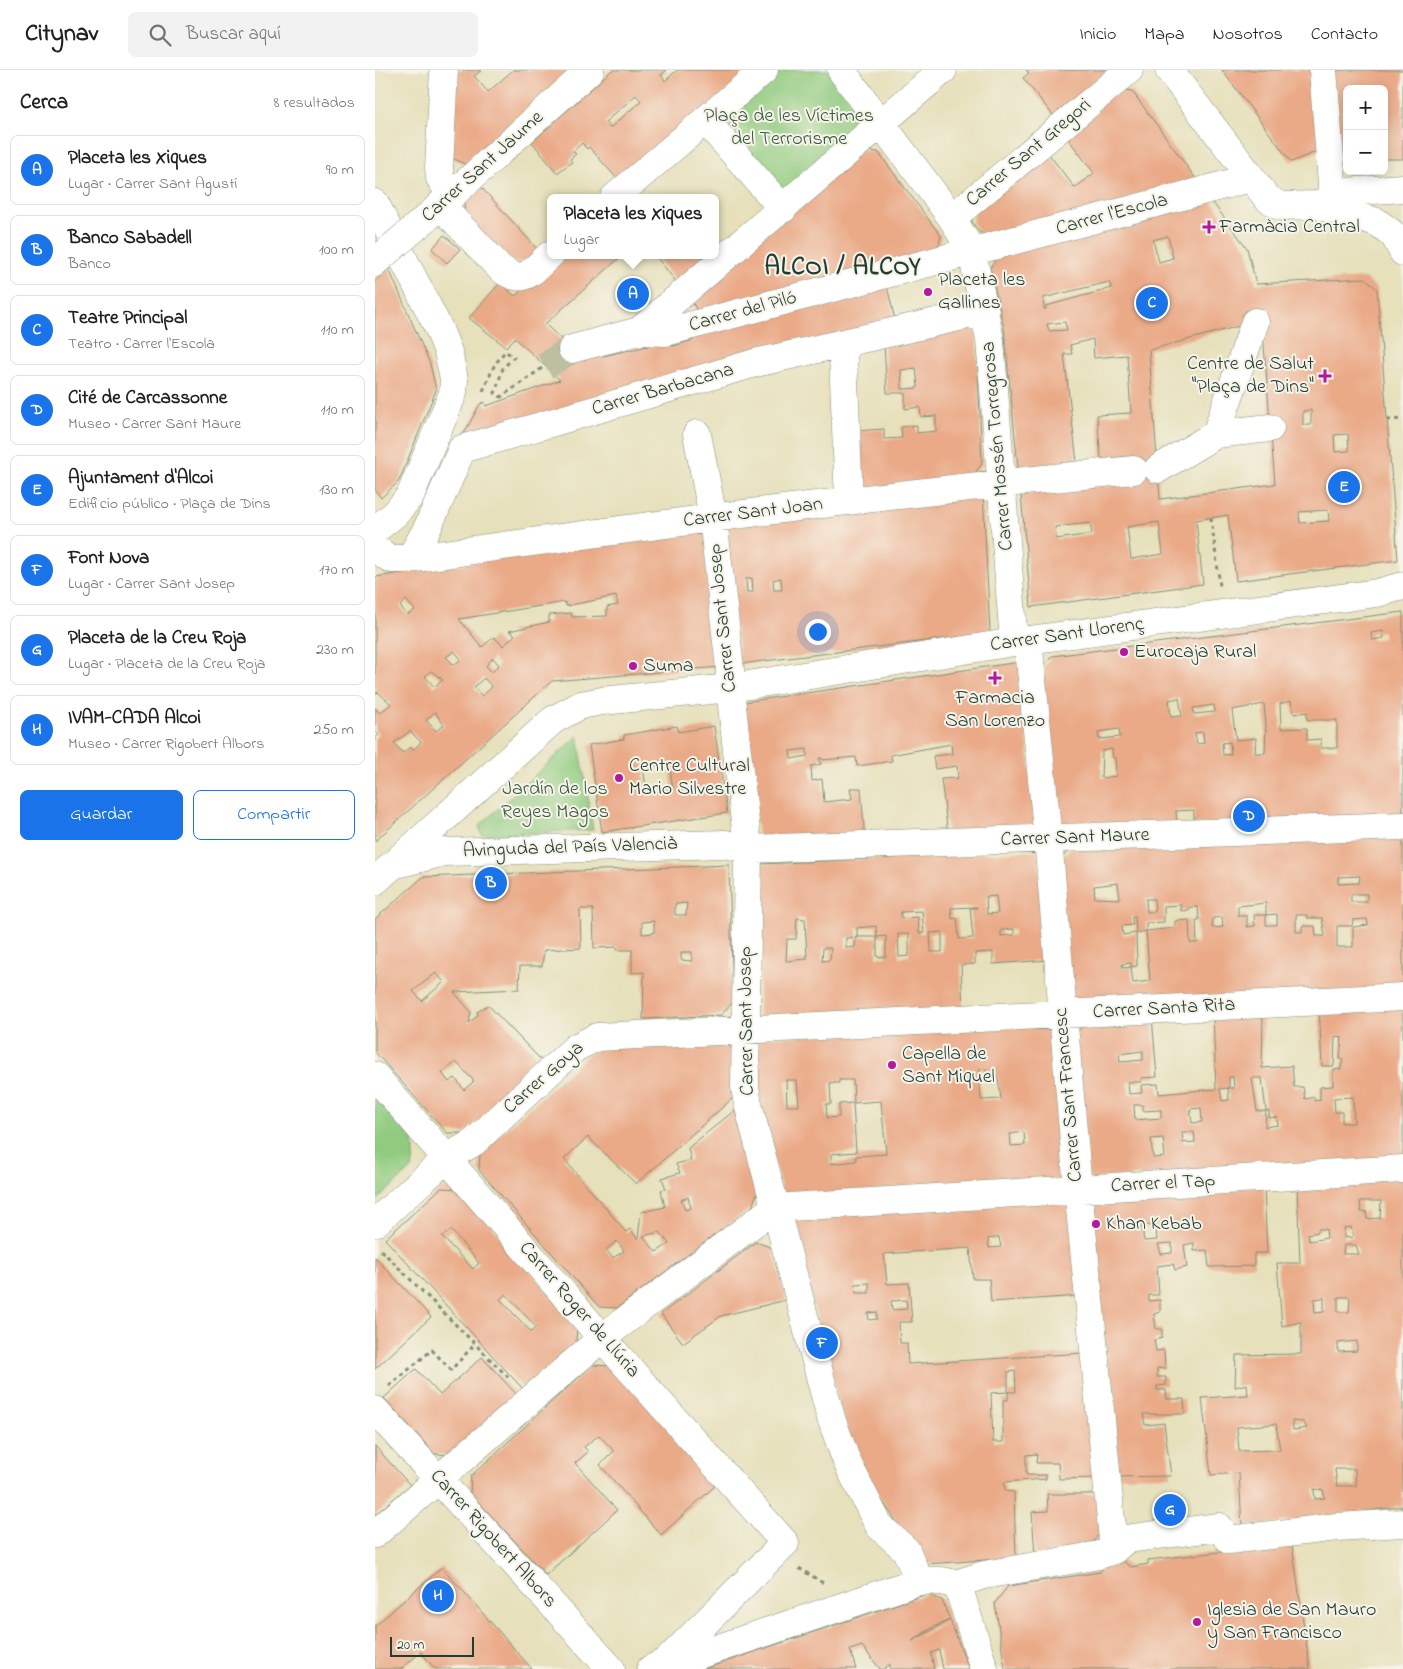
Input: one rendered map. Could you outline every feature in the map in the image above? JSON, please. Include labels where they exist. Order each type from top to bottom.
[{"type":"street","points":[[444,70],[439,168],[441,205],[500,268],[512,276],[519,278],[525,276],[547,257]]},
{"type":"street","name":"Carrer Sant Jaume","points":[[375,262],[590,70]]},
{"type":"street","points":[[619,194],[764,70]]},
{"type":"street","name":"Carrer Mossén Torregrosa","points":[[841,70],[952,218],[972,252],[985,311],[1001,482],[1021,641]]},
{"type":"street","points":[[639,330],[783,209],[943,70]]},
{"type":"street","name":"Carrer Sant Gregori","points":[[952,218],[1129,70]]},
{"type":"street","points":[[1169,70],[1267,198],[1280,206],[1325,201],[1344,192],[1403,188]]},
{"type":"street","points":[[1323,70],[1325,201]]},
{"type":"street","points":[[705,120],[783,209]]},
{"type":"street","name":"Carrer l'Escola","points":[[972,252],[1251,178]]},
{"type":"street","points":[[1325,201],[1377,222],[1394,235],[1403,252]]},
{"type":"street","points":[[375,203],[439,329],[448,352],[454,379],[449,403],[410,496],[395,514],[375,530]]},
{"type":"street","name":"Carrer del Piló","points":[[572,349],[639,330],[666,332],[972,252]]},
{"type":"street","name":"Carrer Barbacana","points":[[410,559],[427,529],[462,449],[755,363],[985,311]]},
{"type":"street","points":[[1255,322],[1216,434],[1270,428]]},
{"type":"street","points":[[843,355],[849,501]]},
{"type":"street","name":"Carrer Sant Josep","points":[[697,434],[713,518],[730,662],[730,688],[748,849],[745,1028],[745,1087],[748,1104],[831,1418],[847,1462],[879,1526],[906,1550],[919,1581]]},
{"type":"street","name":"Carrer Sant Joan","points":[[375,549],[391,559],[410,559],[713,518],[1001,482],[1146,469],[1216,434]]},
{"type":"street","name":"Carrer Sant Llorenç","points":[[730,688],[1021,641],[1377,593],[1403,586]]},
{"type":"street","name":"Carrer Sant Francesc","points":[[1021,641],[1048,839],[1078,1189],[1114,1550]]},
{"type":"street","name":"Avinguda del País Valencià","points":[[384,873],[546,726],[565,713],[581,705],[602,701],[730,688]]},
{"type":"street","name":"Carrer Sant Maure","points":[[748,849],[1403,826]]},
{"type":"street","name":"Avinguda del País Valencià","points":[[384,873],[445,852],[725,844],[748,849]]},
{"type":"street","name":"Carrer Santa Rita","points":[[745,1028],[1403,997]]},
{"type":"street","name":"Carrer Goya","points":[[376,1235],[447,1158],[474,1142],[550,1070],[589,1039],[605,1036],[745,1028]]},
{"type":"street","name":"Carrer Roger de Llúria","points":[[375,1076],[602,1338],[780,1548]]},
{"type":"street","name":"Carrer el Tap","points":[[774,1208],[1403,1170]]},
{"type":"street","points":[[375,1534],[602,1338],[774,1208]]},
{"type":"street","name":"Carrer Rigobert Albors","points":[[375,1410],[611,1669]]},
{"type":"street","points":[[659,1665],[695,1656],[919,1581],[955,1584],[984,1576],[1094,1556],[1114,1550],[1126,1539],[1219,1527],[1229,1540],[1337,1527],[1403,1523]]},
{"type":"street","points":[[659,1665],[780,1548]]},
{"type":"street","points":[[955,1584],[961,1595],[984,1669]]},
{"type":"path","points":[[449,403],[478,402],[495,366],[505,351],[513,357],[503,368],[497,384],[495,393],[501,397],[545,366]]},
{"type":"path","points":[[1387,420],[1402,419]]},
{"type":"path","points":[[1211,518],[1223,613]]},
{"type":"path","points":[[376,1235],[475,1344],[515,1384]]},
{"type":"path","points":[[394,1381],[432,1350],[451,1370],[475,1344]]},
{"type":"path","points":[[780,1548],[854,1602]]},
{"type":"green space","name":"Plaça de les Víctimes del Terrorisme","points":[[764,70],[841,70],[880,124],[783,209],[705,120]]},
{"type":"green space","name":"Jardín de los Reyes Magos","points":[[578,736],[593,830],[482,835],[479,826]]},
{"type":"green space","points":[[375,1095],[413,1139],[414,1155],[411,1169],[375,1202]]},
{"type":"building","points":[[457,70],[482,70],[474,76],[488,92],[513,70],[575,70],[467,165],[452,158]]},
{"type":"building","points":[[612,70],[667,70],[661,75],[665,81],[677,70],[751,70],[620,182],[589,147],[587,149],[582,143],[573,151],[576,154],[570,159],[572,162],[557,173],[532,142]],"holes":[[[636,95],[641,101],[610,128],[605,122]]]},
{"type":"building","points":[[1026,70],[1108,70],[1057,120],[1023,78],[1029,73]]},
{"type":"building","points":[[1222,70],[1315,70],[1323,149],[1291,162]]},
{"type":"building","points":[[1332,70],[1403,70],[1403,159],[1388,159],[1388,85],[1343,85],[1343,161],[1341,161]]},
{"type":"building","points":[[1115,89],[1132,91],[1199,183],[993,237],[979,232],[972,222],[975,205],[1044,148],[1075,188],[1094,173],[1063,132]]},
{"type":"building","points":[[862,150],[878,152],[941,236],[937,253],[699,314],[691,300]]},
{"type":"building","points":[[481,187],[541,253],[531,262],[513,262],[465,219],[464,202]]},
{"type":"building","points":[[1210,199],[1247,248],[1256,284],[1365,278],[1377,289],[1398,560],[1236,581],[1228,515],[1196,520],[1203,584],[1031,607],[1021,494],[1135,483],[1133,456],[1101,459],[1097,415],[1131,413],[1127,355],[1094,358],[1093,339],[1070,345],[1072,354],[1064,354],[1077,462],[1018,468],[1004,328],[990,268],[1000,253]],"holes":[[[1168,236],[1173,258],[1159,262],[1153,240]],[[1109,282],[1112,288],[1046,306],[1046,309],[1044,309],[1043,298]],[[1262,320],[1275,484],[1160,499],[1149,350]],[[1065,322],[1067,330],[1049,331],[1047,324]],[[1311,410],[1311,425],[1303,425],[1303,411]],[[1348,434],[1349,451],[1335,452],[1334,435]],[[1328,510],[1329,521],[1300,523],[1299,512]],[[1159,522],[1163,554],[1131,559],[1127,527]],[[1090,523],[1092,534],[1056,539],[1055,527]]]},
{"type":"building","points":[[444,235],[460,249],[447,263],[432,249]]},
{"type":"building","points":[[557,259],[618,259],[545,324],[584,361],[599,351],[603,356],[670,341],[673,346],[694,340],[693,336],[886,282],[895,320],[460,441],[480,404],[485,402],[486,406],[560,380],[515,338],[506,347],[469,318],[500,283],[515,296]]},
{"type":"building","points":[[658,259],[704,259],[708,264],[681,288]]},
{"type":"building","points":[[389,269],[430,364],[436,390],[399,481],[381,498],[375,490],[375,281]]},
{"type":"building","points":[[976,326],[982,464],[972,477],[857,491],[855,431],[884,429],[884,439],[902,438],[901,427],[917,425],[917,433],[936,431],[936,416],[921,417],[920,407],[905,409],[905,393],[887,393],[884,344]],"holes":[[[916,368],[918,388],[902,389],[901,370]]]},
{"type":"building","points":[[983,493],[990,633],[740,664],[723,526]],"holes":[[[752,578],[753,592],[747,592],[746,579]],[[781,578],[782,590],[774,590],[773,580]]]},
{"type":"building","points":[[704,528],[721,667],[552,681],[375,841],[375,738],[379,735],[375,731],[375,708],[380,713],[391,704],[378,692],[375,695],[375,577]],"holes":[[[616,596],[618,605],[607,607],[607,616],[572,617],[571,613],[549,615],[549,622],[509,631],[515,635],[503,646],[494,637],[482,647],[459,619],[565,602],[566,606]],[[406,600],[415,610],[407,615],[400,606]],[[454,651],[461,659],[454,665],[446,657]],[[493,658],[499,665],[492,672],[486,666]],[[431,671],[443,680],[434,687],[425,676]],[[484,678],[492,687],[482,696],[474,687]],[[435,712],[444,725],[436,731],[426,720]],[[410,731],[421,742],[413,750],[410,747],[403,753],[394,743]]]},
{"type":"building","points":[[1403,612],[1403,817],[1194,824],[1194,810],[1176,811],[1177,825],[1054,831],[1041,670],[1052,656]],"holes":[[[1383,631],[1384,638],[1372,640],[1371,633]],[[1179,698],[1182,716],[1171,717],[1169,700]],[[1291,701],[1294,714],[1307,712],[1307,720],[1337,720],[1337,748],[1321,748],[1321,739],[1307,740],[1307,728],[1281,729],[1280,704]],[[1264,704],[1266,724],[1265,753],[1255,753],[1256,738],[1236,740],[1232,710]],[[1214,705],[1215,712],[1194,714],[1193,708]],[[1119,729],[1120,737],[1099,739],[1098,732]],[[1203,732],[1204,743],[1197,744],[1195,733]],[[1230,742],[1231,754],[1223,755],[1222,743]],[[1112,749],[1113,758],[1115,758],[1116,776],[1101,778],[1102,751]]]},
{"type":"building","points":[[1020,662],[1036,831],[948,834],[941,779],[958,778],[957,766],[935,769],[933,756],[952,754],[951,744],[891,755],[892,761],[857,766],[856,757],[822,760],[822,758],[819,758],[821,764],[811,766],[812,781],[822,779],[824,802],[852,799],[850,788],[861,788],[865,841],[759,846],[744,702]],"holes":[[[807,749],[807,756],[791,759],[790,751]]]},
{"type":"building","name":"Centre Cultural Mario Silvestre","points":[[677,726],[678,732],[714,726],[727,813],[602,832],[589,745],[624,739],[624,735]],"holes":[[[669,763],[673,790],[647,794],[643,767]]]},
{"type":"building","points":[[1403,834],[1403,988],[1071,1003],[1059,861],[1071,848]],"holes":[[[1360,876],[1359,883],[1338,884],[1338,877]],[[1118,883],[1120,899],[1095,898],[1094,886]],[[1351,894],[1367,894],[1367,902],[1351,902]],[[1146,899],[1154,899],[1155,912],[1147,912]],[[1266,903],[1266,915],[1254,915],[1255,926],[1247,927],[1247,916],[1238,916],[1238,906]],[[1181,905],[1181,911],[1189,910],[1189,907],[1198,907],[1199,920],[1196,920],[1197,943],[1190,943],[1189,920],[1175,921],[1175,928],[1146,931],[1146,923],[1164,922],[1164,906]],[[1277,914],[1277,925],[1266,925],[1266,915]],[[1296,915],[1307,915],[1307,918],[1322,918],[1325,936],[1316,936],[1315,926],[1302,926],[1302,932],[1296,932]],[[1132,917],[1135,917],[1136,933],[1123,935],[1122,926],[1133,925]],[[1222,917],[1223,927],[1212,928],[1213,918]],[[1367,919],[1368,925],[1353,927],[1353,947],[1337,947],[1337,926],[1352,926],[1353,920]],[[1146,931],[1150,981],[1133,983],[1131,967],[1137,966],[1136,933]],[[1131,963],[1131,967],[1123,968],[1122,964]]]},
{"type":"building","points":[[1037,851],[1048,960],[993,964],[993,952],[975,953],[975,964],[961,965],[963,1009],[759,1019],[761,864]],"holes":[[[996,896],[998,913],[987,914],[986,897]],[[977,907],[970,908],[973,938],[959,939],[957,918],[952,919],[951,908]],[[922,911],[924,933],[919,933],[918,917],[901,918],[901,912]],[[797,918],[805,919],[807,959],[786,961],[787,939],[796,939]],[[876,926],[877,937],[857,937],[857,928]],[[1014,929],[1014,935],[1001,936],[1001,930]],[[942,932],[942,952],[931,952],[930,933]],[[898,934],[909,934],[909,956],[899,957]],[[886,936],[886,957],[877,957],[877,937]],[[856,937],[855,947],[846,948],[846,938]],[[823,948],[831,948],[830,960],[822,961]]]},
{"type":"building","points":[[729,865],[733,1002],[721,1015],[643,1019],[644,972],[632,973],[632,950],[617,950],[617,947],[594,948],[593,909],[580,909],[581,948],[544,950],[542,966],[520,966],[519,989],[454,992],[471,1012],[469,1023],[478,1015],[477,1012],[488,1005],[543,1062],[465,1133],[447,1133],[375,1052],[375,919],[423,877]],"holes":[[[687,903],[686,915],[675,915],[675,904]],[[654,921],[654,933],[642,934],[642,922]],[[681,952],[692,952],[692,961],[681,960]],[[436,973],[444,982],[422,1001],[413,991]],[[456,1062],[474,1081],[464,1090],[455,1078],[449,1082],[442,1073]]]},
{"type":"building","points":[[1403,1005],[1403,1158],[1089,1179],[1076,1034],[1087,1021],[1152,1017],[1157,1077],[1141,1078],[1141,1082],[1128,1082],[1129,1094],[1142,1093],[1141,1085],[1158,1084],[1159,1094],[1216,1089],[1213,1014],[1263,1011],[1262,1068],[1292,1066],[1294,1087],[1303,1087],[1305,1099],[1315,1097],[1314,1101],[1320,1100],[1320,1087],[1333,1086],[1333,1070],[1341,1069],[1343,1059],[1340,1059],[1342,1037],[1335,1036],[1334,1066],[1322,1066],[1319,1007]],"holes":[[[1143,1051],[1143,1060],[1120,1062],[1119,1054]],[[1229,1077],[1233,1077],[1234,1088],[1229,1088]],[[1252,1078],[1262,1078],[1266,1111],[1257,1111]],[[1228,1088],[1229,1100],[1222,1101],[1220,1089]],[[1353,1097],[1354,1123],[1342,1123],[1342,1112],[1335,1112],[1334,1098]],[[1134,1105],[1143,1105],[1143,1111],[1161,1110],[1161,1118],[1135,1120]],[[1201,1108],[1202,1122],[1192,1123],[1190,1109]],[[1266,1111],[1269,1111],[1269,1118],[1277,1117],[1278,1125],[1265,1127]],[[1182,1132],[1194,1132],[1195,1142],[1183,1143]],[[1163,1138],[1165,1157],[1153,1158],[1151,1139]]]},
{"type":"building","points":[[1054,1022],[1068,1169],[1057,1182],[784,1198],[758,1103],[758,1038]],"holes":[[[986,1069],[986,1079],[998,1078],[1001,1099],[981,1100],[979,1070]],[[786,1080],[797,1080],[799,1106],[787,1106]],[[839,1080],[853,1080],[854,1103],[881,1101],[886,1154],[856,1156],[856,1161],[831,1164],[831,1154],[856,1152],[853,1103],[839,1104],[839,1117],[827,1118],[826,1104],[831,1104],[830,1083],[839,1083]],[[1024,1132],[1025,1145],[1011,1146],[1010,1134]]]},
{"type":"building","points":[[722,1040],[735,1051],[734,1097],[636,1184],[588,1137],[564,1159],[626,1232],[630,1229],[638,1239],[641,1212],[665,1207],[661,1190],[666,1189],[662,1178],[680,1173],[676,1164],[691,1160],[688,1148],[735,1110],[758,1190],[752,1207],[617,1308],[599,1307],[479,1170],[480,1153],[590,1053],[605,1047]],"holes":[[[688,1197],[691,1208],[685,1210],[681,1200]],[[660,1232],[669,1244],[656,1252],[643,1236]],[[617,1241],[624,1251],[613,1258],[606,1250]]]},
{"type":"building","points":[[1403,1177],[1403,1506],[1242,1527],[1239,1473],[1211,1475],[1202,1398],[1248,1395],[1247,1384],[1235,1387],[1236,1355],[1301,1354],[1301,1322],[1282,1326],[1277,1263],[1300,1263],[1297,1184]],"holes":[[[1360,1201],[1381,1201],[1380,1218],[1367,1219],[1366,1211],[1361,1212]],[[1351,1227],[1353,1237],[1344,1238],[1344,1228]],[[1318,1229],[1326,1229],[1327,1238],[1309,1241],[1308,1234],[1318,1232]],[[1344,1245],[1356,1245],[1359,1254],[1343,1254]],[[1338,1297],[1350,1297],[1349,1312],[1338,1312]],[[1324,1298],[1324,1312],[1315,1313],[1314,1299]],[[1357,1341],[1357,1351],[1338,1352],[1338,1343]],[[1292,1421],[1303,1422],[1307,1428],[1293,1430]],[[1276,1424],[1280,1450],[1239,1451],[1237,1427]],[[1335,1469],[1355,1469],[1356,1486],[1337,1486]],[[1314,1489],[1323,1490],[1325,1498],[1315,1499]]]},
{"type":"building","points":[[1264,1186],[1267,1253],[1254,1253],[1254,1266],[1209,1267],[1207,1250],[1194,1251],[1194,1243],[1184,1245],[1187,1267],[1175,1270],[1173,1264],[1157,1266],[1159,1295],[1149,1295],[1149,1301],[1160,1300],[1160,1312],[1154,1314],[1156,1329],[1162,1329],[1162,1338],[1154,1340],[1156,1351],[1164,1350],[1165,1369],[1157,1368],[1157,1377],[1166,1377],[1166,1385],[1157,1386],[1157,1390],[1166,1390],[1167,1399],[1184,1399],[1185,1414],[1143,1414],[1145,1425],[1164,1423],[1171,1476],[1117,1477],[1091,1198]],"holes":[[[1151,1225],[1151,1231],[1156,1230],[1157,1240],[1144,1241],[1142,1226]],[[1172,1243],[1172,1253],[1161,1254],[1158,1244]]]},
{"type":"building","points":[[441,1188],[459,1189],[577,1325],[576,1342],[524,1390],[385,1239]],"holes":[[[451,1230],[479,1263],[473,1269],[442,1237]],[[506,1294],[536,1327],[531,1332],[500,1299]]]},
{"type":"building","points":[[1059,1199],[1072,1210],[1081,1296],[991,1302],[989,1279],[973,1279],[970,1248],[884,1254],[887,1284],[909,1283],[912,1322],[899,1322],[900,1343],[907,1343],[908,1364],[1084,1353],[1096,1478],[1059,1479],[1058,1463],[1036,1463],[1037,1454],[1026,1455],[1026,1475],[1046,1475],[1046,1479],[1004,1482],[1005,1491],[1014,1492],[1016,1558],[925,1564],[854,1459],[790,1216]],"holes":[[[999,1237],[1001,1247],[989,1248],[988,1239]],[[869,1283],[869,1293],[856,1293],[855,1284]],[[906,1300],[907,1309],[892,1310],[891,1301]],[[877,1312],[877,1319],[869,1320],[868,1313]],[[1015,1371],[1016,1392],[1008,1392],[1008,1372]],[[1008,1392],[1008,1400],[1003,1400],[1003,1442],[993,1442],[991,1393]]]},
{"type":"building","points":[[756,1242],[773,1248],[786,1300],[721,1316],[683,1343],[661,1314]]},
{"type":"building","points":[[375,1257],[431,1317],[375,1369]]},
{"type":"building","points":[[482,1357],[518,1396],[452,1455],[435,1454],[384,1398],[416,1369],[440,1395]]},
{"type":"building","points":[[592,1365],[614,1366],[716,1485],[661,1535],[600,1465],[614,1451],[599,1435],[584,1447],[588,1452],[575,1463],[617,1510],[546,1575],[470,1493],[471,1476]]},
{"type":"building","points":[[375,1446],[410,1485],[375,1515]]},
{"type":"building","points":[[1047,1494],[1097,1494],[1101,1532],[1091,1545],[1035,1555],[1032,1512],[1048,1511]]},
{"type":"building","name":"Iglesia de San Mauro y San Francisco","points":[[1292,1544],[1310,1669],[1005,1669],[995,1603],[1008,1586],[1100,1572],[1108,1562],[1121,1560],[1131,1567],[1148,1564],[1148,1560]]},
{"type":"building","points":[[442,1567],[532,1669],[435,1669],[421,1652],[401,1669],[375,1669],[375,1626]]},
{"type":"building","points":[[927,1594],[942,1600],[950,1620],[969,1669],[943,1669],[939,1650],[931,1653],[934,1669],[890,1669],[890,1664],[884,1669],[880,1669],[862,1646],[850,1650],[856,1669],[704,1669]],"holes":[[[950,1620],[912,1641],[933,1627]]]},
{"type":"tunnel","points":[[545,366],[572,349]]},
{"type":"place","name":"Farmàcia Central","points":[[1209,227]]},
{"type":"place","name":"Placeta les Gallines","points":[[928,292]]},
{"type":"place","name":"Placeta les Xiques","points":[[633,294]]},
{"type":"place","name":"Teatre Principal","points":[[1152,303]]},
{"type":"place","name":"Centre de Salut \"Plaça de Dins\"","points":[[1325,376]]},
{"type":"place","name":"Ajuntament d'Alcoi","points":[[1344,487]]},
{"type":"place","name":"Eurocaja Rural","points":[[1124,652]]},
{"type":"place","name":"Suma","points":[[633,666]]},
{"type":"place","name":"Farmacia San Lorenzo","points":[[995,678]]},
{"type":"place","name":"Centre Cultural Mario Silvestre","points":[[619,778]]},
{"type":"place","name":"Cité de Carcassonne","points":[[1249,816]]},
{"type":"place","name":"Banco Sabadell","points":[[491,883]]},
{"type":"place","name":"Capella de Sant Miquel","points":[[892,1065]]},
{"type":"place","name":"Khan Kebab","points":[[1096,1224]]},
{"type":"place","name":"Font Nova","points":[[822,1343]]},
{"type":"place","name":"Placeta de la Creu Roja","points":[[1170,1510]]},
{"type":"place","name":"IVAM-CADA Alcoi","points":[[438,1596]]},
{"type":"place","name":"Iglesia de San Mauro y San Francisco","points":[[1197,1622]]},
{"type":"district","name":"ALCOI / ALCOY","points":[[843,268]]}]
